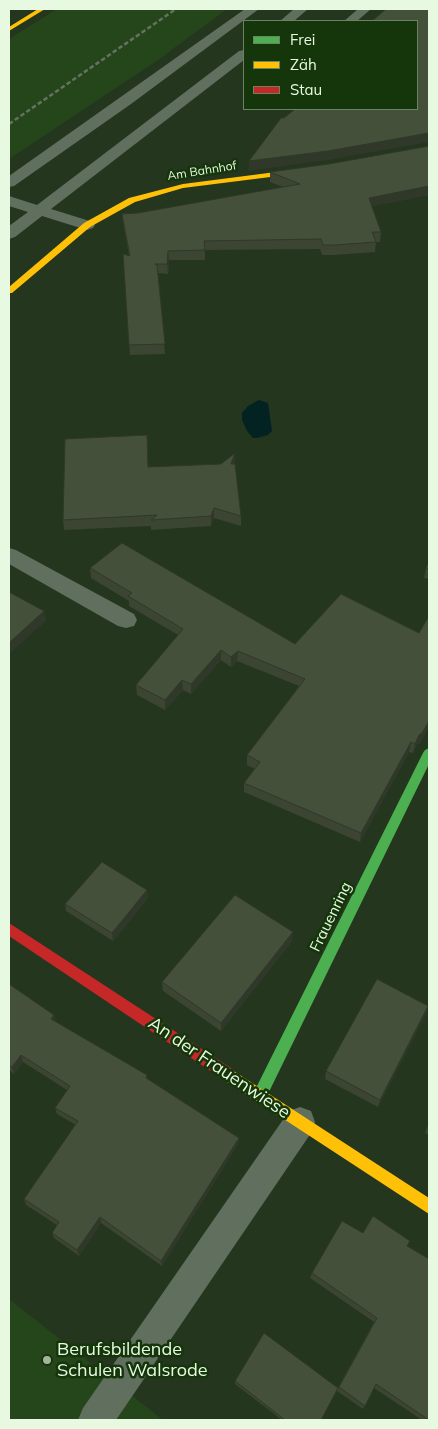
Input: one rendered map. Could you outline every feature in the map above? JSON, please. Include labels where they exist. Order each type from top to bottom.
[{"type":"street","points":[[9,29],[42,9]]},
{"type":"street","name":"Am Bahnhof","points":[[9,291],[87,225],[132,200],[183,186],[319,168]]},
{"type":"street","name":"Frauenring","points":[[260,1095],[429,753]]},
{"type":"street","name":"An der Frauenwiese","points":[[9,928],[429,1207]]},
{"type":"lane","points":[[9,183],[253,9]]},
{"type":"lane","points":[[287,20],[302,9]]},
{"type":"lane","points":[[351,20],[364,9]]},
{"type":"lane","points":[[229,27],[243,30]]},
{"type":"lane","points":[[9,234],[243,55]]},
{"type":"lane","points":[[126,101],[168,112]]},
{"type":"lane","points":[[9,201],[87,225]]},
{"type":"lane","points":[[9,556],[126,620]]},
{"type":"lane","points":[[96,1420],[300,1122]]},
{"type":"shaded area","points":[[57,9],[227,9],[158,60],[9,159],[9,39]]},
{"type":"shaded area","name":"Berufsbildende Schulen Walsrode","points":[[9,1299],[163,1420],[9,1420]]},
{"type":"water","points":[[259,400],[268,403],[272,431],[268,435],[253,438],[242,420],[242,413],[248,406]]},
{"type":"building","points":[[386,9],[429,9],[429,133],[328,151],[249,161],[281,118],[284,118],[294,110],[418,110],[418,20],[373,20]]},
{"type":"building","points":[[429,146],[429,186],[369,198],[381,232],[372,232],[376,242],[323,245],[321,239],[204,241],[205,250],[168,251],[167,264],[155,264],[157,265],[165,344],[129,345],[123,254],[130,256],[122,214],[138,213],[300,184],[270,172],[329,164]]},
{"type":"building","points":[[147,435],[148,467],[221,464],[235,453],[231,464],[235,464],[241,516],[214,508],[211,516],[151,520],[157,515],[63,520],[65,439]]},
{"type":"building","points":[[122,543],[295,644],[341,594],[419,633],[429,616],[429,721],[415,744],[411,742],[361,833],[244,783],[260,762],[247,755],[305,679],[238,651],[231,657],[221,650],[191,684],[182,680],[165,700],[136,685],[183,629],[128,596],[132,593],[90,568]]},
{"type":"building","points":[[9,592],[44,611],[9,643]]},
{"type":"building","points":[[102,862],[147,890],[112,933],[65,904]]},
{"type":"building","points":[[235,895],[293,932],[221,1023],[162,982]]},
{"type":"building","points":[[377,979],[428,1006],[380,1100],[326,1071]]},
{"type":"building","points":[[9,984],[54,1015],[51,1019],[147,1075],[146,1078],[239,1138],[161,1261],[100,1217],[77,1250],[52,1233],[59,1222],[24,1199],[78,1121],[55,1108],[70,1086],[21,1055],[12,1067],[9,1065]]},
{"type":"building","points":[[373,1216],[410,1241],[407,1246],[429,1259],[429,1420],[376,1384],[365,1406],[339,1387],[377,1318],[312,1273],[342,1221],[363,1233]]},
{"type":"building","points":[[264,1333],[338,1388],[321,1420],[285,1420],[235,1381]]},
{"type":"railway","points":[[9,124],[176,9]]},
{"type":"traffic: fast","points":[[260,1095],[429,753]]},
{"type":"traffic: slow","points":[[9,29],[42,9]]},
{"type":"traffic: slow","points":[[9,291],[87,225],[132,200],[183,186],[307,170]]},
{"type":"traffic: slow","points":[[226,1073],[429,1207]]},
{"type":"traffic: jam","points":[[9,929],[226,1073]]},
{"type":"place","name":"Berufsbildende Schulen Walsrode","points":[[47,1360]]}]
